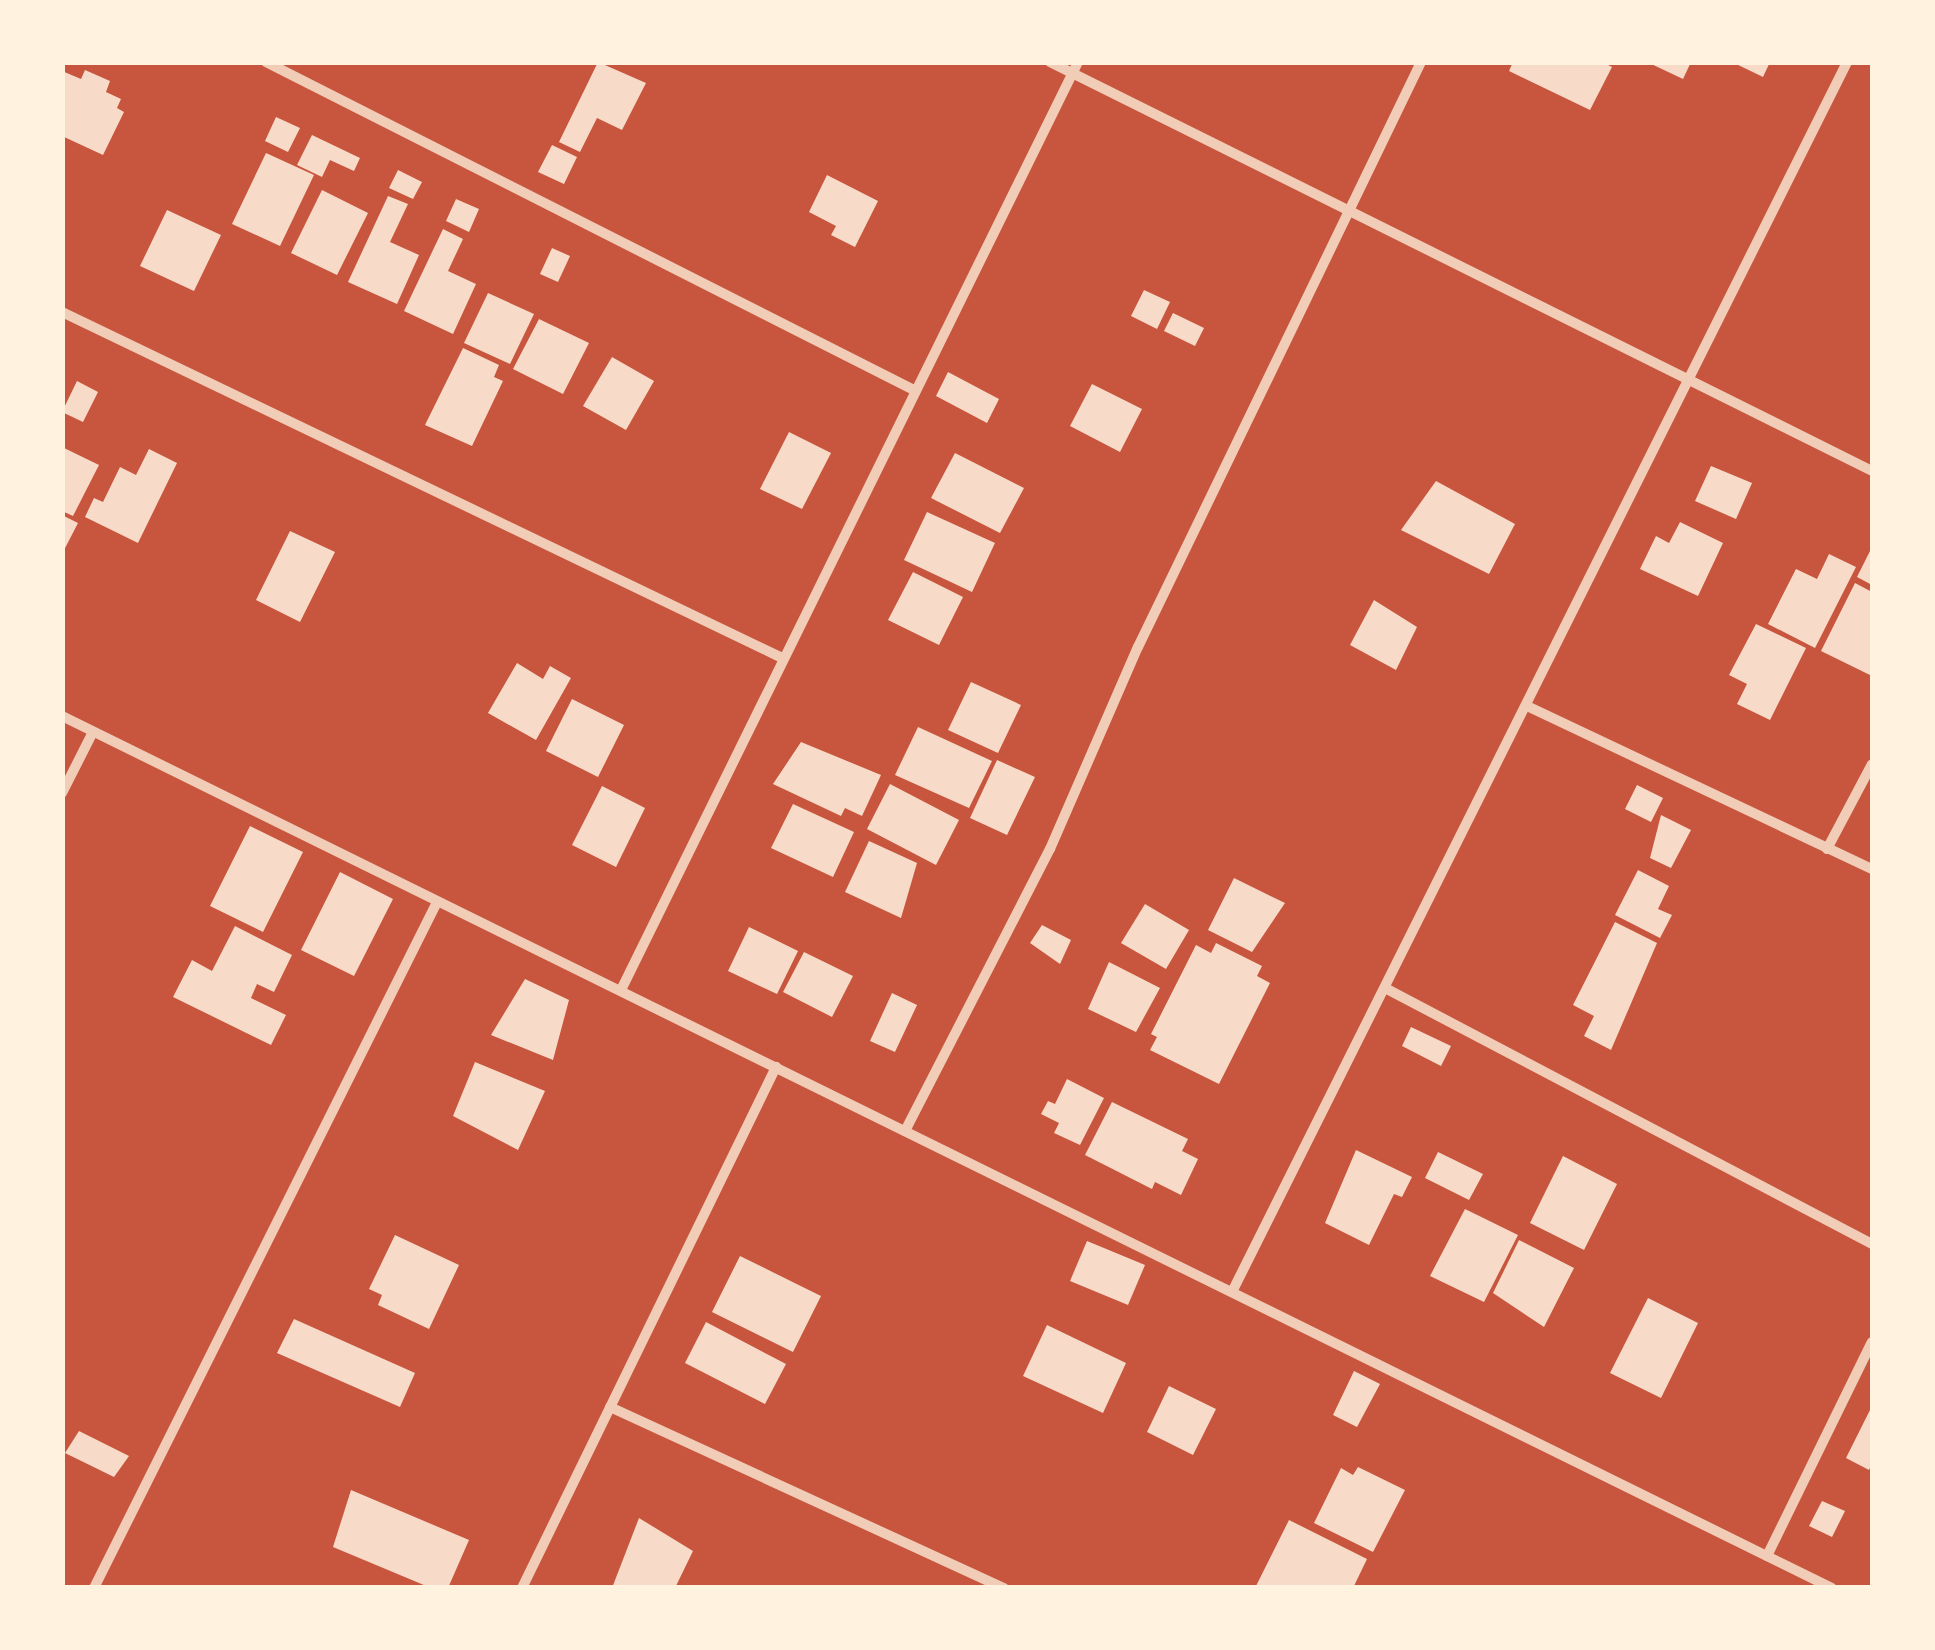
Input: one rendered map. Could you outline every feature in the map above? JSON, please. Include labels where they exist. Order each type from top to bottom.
[{"type":"street","points":[[266,62],[912,390]]},
{"type":"street","points":[[1050,62],[1075,68],[1349,211],[1872,471]]},
{"type":"street","points":[[904,1131],[1050,849],[1138,647],[1421,62]]},
{"type":"street","points":[[1232,1292],[1847,62]]},
{"type":"street","points":[[621,990],[780,657],[1075,68]]},
{"type":"street","points":[[62,312],[780,657]]},
{"type":"street","points":[[1527,706],[1872,869]]},
{"type":"street","points":[[62,716],[1832,1588]]},
{"type":"street","points":[[62,793],[93,732]]},
{"type":"street","points":[[1827,849],[1872,764]]},
{"type":"street","points":[[94,1588],[437,902]]},
{"type":"street","points":[[1384,988],[1872,1244]]},
{"type":"street","points":[[522,1588],[776,1067]]},
{"type":"street","points":[[1767,1556],[1872,1342]]},
{"type":"street","points":[[610,1407],[1004,1588]]},
{"type":"building","points":[[598,62],[646,83],[622,130],[597,118],[580,152],[559,142]]},
{"type":"building","points":[[1513,62],[1602,62],[1612,67],[1590,110],[1509,71]]},
{"type":"building","points":[[1647,62],[1691,62],[1683,79]]},
{"type":"building","points":[[1732,62],[1770,62],[1763,77]]},
{"type":"building","points":[[85,70],[110,81],[106,92],[121,99],[117,108],[124,112],[103,155],[62,136],[62,71],[81,79]]},
{"type":"building","points":[[276,117],[300,128],[288,152],[265,141]]},
{"type":"building","points":[[312,135],[360,158],[354,171],[330,160],[322,177],[297,165]]},
{"type":"building","points":[[552,145],[577,157],[564,184],[538,172]]},
{"type":"building","points":[[266,153],[314,175],[280,246],[232,224]]},
{"type":"building","points":[[398,170],[422,182],[413,199],[389,188]]},
{"type":"building","points":[[827,175],[878,201],[855,247],[831,235],[836,226],[809,212]]},
{"type":"building","points":[[322,190],[368,213],[337,275],[291,253]]},
{"type":"building","points":[[388,196],[408,204],[390,242],[419,255],[397,304],[348,282]]},
{"type":"building","points":[[456,199],[479,209],[469,232],[446,221]]},
{"type":"building","points":[[167,210],[221,235],[194,291],[140,266]]},
{"type":"building","points":[[443,229],[463,239],[448,271],[476,284],[453,334],[404,311]]},
{"type":"building","points":[[552,248],[570,256],[558,282],[540,274]]},
{"type":"building","points":[[1144,290],[1170,302],[1157,329],[1131,316]]},
{"type":"building","points":[[488,293],[534,314],[510,364],[464,343]]},
{"type":"building","points":[[1173,313],[1204,328],[1195,346],[1164,331]]},
{"type":"building","points":[[539,319],[589,343],[563,394],[513,369]]},
{"type":"building","points":[[463,348],[499,365],[494,377],[503,381],[472,446],[425,425]]},
{"type":"building","points":[[612,357],[654,381],[626,430],[583,406]]},
{"type":"building","points":[[948,372],[999,399],[987,423],[936,396]]},
{"type":"building","points":[[77,381],[98,392],[83,422],[62,412]]},
{"type":"building","points":[[1092,384],[1142,409],[1120,452],[1070,426]]},
{"type":"building","points":[[789,432],[831,453],[802,509],[760,489]]},
{"type":"building","points":[[62,447],[99,465],[73,516],[62,511]]},
{"type":"building","points":[[149,449],[177,463],[138,543],[85,517],[94,498],[103,502],[120,467],[136,475]]},
{"type":"building","points":[[955,453],[1024,488],[1000,533],[931,498]]},
{"type":"building","points":[[1711,466],[1752,483],[1736,519],[1695,501]]},
{"type":"building","points":[[1436,481],[1515,524],[1489,574],[1401,530]]},
{"type":"building","points":[[927,512],[995,543],[972,592],[904,560]]},
{"type":"building","points":[[62,515],[78,523],[62,554]]},
{"type":"building","points":[[1680,522],[1723,543],[1698,596],[1640,569],[1656,536],[1669,543]]},
{"type":"building","points":[[290,531],[335,552],[300,622],[256,600]]},
{"type":"building","points":[[1872,547],[1872,585],[1857,577]]},
{"type":"building","points":[[1829,554],[1856,567],[1815,648],[1768,624],[1796,569],[1817,579]]},
{"type":"building","points":[[913,572],[963,597],[939,645],[888,620]]},
{"type":"building","points":[[1855,583],[1872,592],[1872,676],[1821,651]]},
{"type":"building","points":[[1374,600],[1417,627],[1396,670],[1350,645]]},
{"type":"building","points":[[1756,624],[1806,648],[1770,720],[1737,704],[1747,684],[1729,675]]},
{"type":"building","points":[[517,663],[543,679],[550,666],[571,678],[536,740],[488,713]]},
{"type":"building","points":[[971,682],[1021,705],[998,753],[948,730]]},
{"type":"building","points":[[572,699],[624,725],[598,777],[546,751]]},
{"type":"building","points":[[918,727],[992,761],[969,808],[895,775]]},
{"type":"building","points":[[801,742],[881,775],[862,816],[845,808],[841,816],[773,784]]},
{"type":"building","points":[[997,760],[1035,777],[1007,835],[970,818]]},
{"type":"building","points":[[890,784],[959,820],[936,865],[867,829]]},
{"type":"building","points":[[1637,785],[1663,798],[1651,822],[1625,809]]},
{"type":"building","points":[[602,786],[645,808],[616,867],[572,845]]},
{"type":"building","points":[[793,804],[854,832],[833,877],[771,848]]},
{"type":"building","points":[[1661,815],[1691,830],[1671,868],[1650,858]]},
{"type":"building","points":[[250,826],[303,852],[263,932],[210,906]]},
{"type":"building","points":[[869,841],[917,863],[901,918],[845,892]]},
{"type":"building","points":[[1638,870],[1669,886],[1658,909],[1672,915],[1660,938],[1615,915]]},
{"type":"building","points":[[340,872],[393,899],[354,976],[301,950]]},
{"type":"building","points":[[1234,878],[1285,903],[1252,952],[1208,930]]},
{"type":"building","points":[[1145,904],[1189,930],[1166,969],[1121,943]]},
{"type":"building","points":[[1615,922],[1657,943],[1611,1050],[1584,1036],[1594,1016],[1573,1005]]},
{"type":"building","points":[[1042,925],[1071,940],[1060,964],[1030,943]]},
{"type":"building","points":[[235,926],[292,955],[274,992],[257,984],[251,998],[286,1015],[271,1045],[173,997],[192,960],[212,971]]},
{"type":"building","points":[[749,927],[798,951],[777,994],[728,971]]},
{"type":"building","points":[[1216,943],[1262,966],[1257,976],[1270,983],[1219,1084],[1150,1050],[1157,1037],[1151,1034],[1196,945],[1211,953]]},
{"type":"building","points":[[804,952],[853,976],[832,1017],[783,992]]},
{"type":"building","points":[[1109,962],[1160,988],[1136,1032],[1088,1009]]},
{"type":"building","points":[[525,979],[569,1000],[553,1060],[491,1035]]},
{"type":"building","points":[[892,993],[917,1005],[895,1052],[870,1041]]},
{"type":"building","points":[[1411,1027],[1451,1046],[1441,1066],[1402,1046]]},
{"type":"building","points":[[475,1062],[545,1091],[518,1150],[453,1116]]},
{"type":"building","points":[[1067,1079],[1104,1098],[1080,1145],[1054,1133],[1059,1123],[1041,1114],[1048,1101],[1055,1104]]},
{"type":"building","points":[[1112,1102],[1188,1139],[1182,1151],[1198,1159],[1181,1195],[1155,1182],[1152,1189],[1085,1155]]},
{"type":"building","points":[[1356,1150],[1412,1177],[1402,1197],[1394,1194],[1369,1245],[1325,1223]]},
{"type":"building","points":[[1438,1152],[1483,1174],[1469,1200],[1425,1178]]},
{"type":"building","points":[[1563,1156],[1617,1184],[1584,1250],[1530,1223]]},
{"type":"building","points":[[1465,1209],[1518,1235],[1484,1302],[1430,1276]]},
{"type":"building","points":[[395,1235],[459,1265],[429,1329],[378,1305],[382,1295],[369,1289]]},
{"type":"building","points":[[1519,1240],[1574,1268],[1544,1327],[1493,1293]]},
{"type":"building","points":[[1087,1241],[1145,1265],[1128,1305],[1070,1281]]},
{"type":"building","points":[[740,1256],[821,1296],[793,1352],[712,1312]]},
{"type":"building","points":[[1648,1298],[1698,1323],[1661,1398],[1610,1373]]},
{"type":"building","points":[[294,1319],[415,1373],[400,1407],[277,1353]]},
{"type":"building","points":[[706,1322],[786,1364],[765,1404],[685,1363]]},
{"type":"building","points":[[1047,1325],[1126,1363],[1103,1413],[1023,1376]]},
{"type":"building","points":[[1354,1371],[1380,1384],[1357,1427],[1333,1415]]},
{"type":"building","points":[[1169,1386],[1216,1409],[1193,1455],[1147,1432]]},
{"type":"building","points":[[1872,1406],[1872,1463],[1869,1470],[1846,1458]]},
{"type":"building","points":[[79,1431],[129,1456],[114,1477],[65,1453]]},
{"type":"building","points":[[1358,1467],[1405,1490],[1373,1552],[1314,1523],[1341,1468],[1353,1475]]},
{"type":"building","points":[[351,1490],[469,1540],[448,1588],[431,1588],[333,1547]]},
{"type":"building","points":[[1822,1501],[1845,1511],[1832,1537],[1809,1526]]},
{"type":"building","points":[[639,1518],[693,1551],[675,1588],[612,1588]]},
{"type":"building","points":[[1289,1520],[1367,1559],[1353,1588],[1255,1588]]}]
